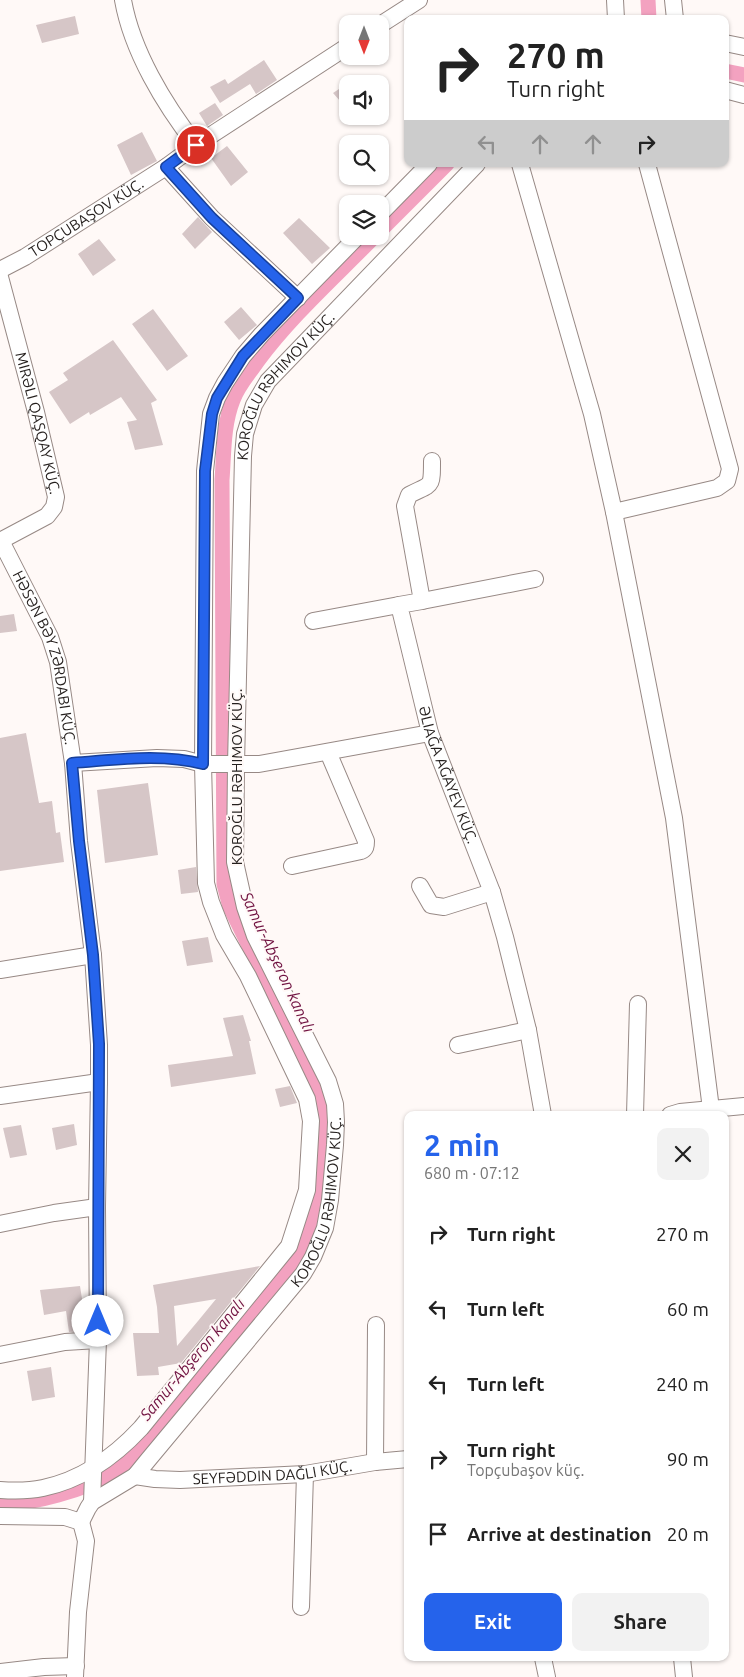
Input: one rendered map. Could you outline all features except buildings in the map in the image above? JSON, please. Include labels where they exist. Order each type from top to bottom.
[{"type":"street","points":[[123,0],[132,32],[142,57],[175,118],[196,145]]},
{"type":"street","points":[[389,19],[419,0]]},
{"type":"street","points":[[615,0],[616,15]]},
{"type":"street","points":[[673,0],[675,15]]},
{"type":"street","points":[[729,44],[744,47]]},
{"type":"street","name":"TOPÇUBAŞOV KÜÇ.","points":[[0,270],[25,257],[166,167],[196,145],[339,52]]},
{"type":"street","points":[[729,91],[744,95]]},
{"type":"street","points":[[166,167],[212,218],[298,298]]},
{"type":"street","points":[[389,205],[426,167]]},
{"type":"street","name":"KOROĞLU RƏHIMOV KÜÇ.","points":[[92,1502],[135,1476],[303,1274],[313,1257],[325,1228],[330,1200],[335,1145],[335,1104],[328,1081],[255,936],[245,907],[236,862],[242,474],[245,434],[254,405],[268,381],[474,167]]},
{"type":"street","points":[[521,167],[592,414],[614,512],[674,818],[711,1109]]},
{"type":"street","points":[[614,512],[717,488],[728,482],[730,469],[647,167]]},
{"type":"street","name":"KOROĞLU RƏHIMOV KÜÇ.","points":[[0,1490],[19,1491],[43,1488],[71,1479],[93,1468],[123,1447],[141,1428],[289,1246],[307,1190],[311,1121],[307,1099],[248,976],[224,935],[206,883],[203,764],[205,471],[212,414],[217,398],[243,356],[349,245]]},
{"type":"street","name":"MIRƏLI QAŞQAY KÜÇ.","points":[[0,277],[56,496],[54,507],[47,516],[0,541]]},
{"type":"street","points":[[422,601],[405,506],[409,495],[429,486],[432,482],[432,461]]},
{"type":"street","name":"HƏSƏN BƏY ZƏRDABI KÜÇ.","points":[[0,541],[50,637],[59,671],[72,763],[79,841],[93,955],[99,1044],[99,1082],[97,1207],[98,1340],[96,1435],[92,1502]]},
{"type":"street","points":[[313,621],[535,579]]},
{"type":"street","name":"ƏLIAĞA AĞAYEV KÜÇ.","points":[[400,605],[430,733],[492,892],[519,990],[542,1111]]},
{"type":"street","points":[[72,763],[157,758],[184,759],[203,764],[236,765],[281,761],[430,733]]},
{"type":"street","points":[[292,866],[361,851],[366,846],[366,841],[348,795],[328,752]]},
{"type":"street","points":[[420,886],[431,905],[444,907],[492,892]]},
{"type":"street","points":[[0,970],[93,955]]},
{"type":"street","points":[[635,1111],[638,1004]]},
{"type":"street","points":[[458,1045],[528,1030]]},
{"type":"street","points":[[0,1096],[99,1082]]},
{"type":"street","points":[[697,1111],[744,1106]]},
{"type":"street","points":[[0,1224],[97,1207]]},
{"type":"street","points":[[375,1462],[376,1325]]},
{"type":"street","points":[[0,1355],[64,1342],[98,1340]]},
{"type":"street","points":[[135,1476],[180,1480],[305,1474],[375,1462],[404,1459]]},
{"type":"street","points":[[301,1607],[305,1474]]},
{"type":"street","points":[[0,1672],[44,1667],[75,1672],[78,1612],[86,1541],[81,1522],[92,1502]]},
{"type":"street","points":[[0,1516],[65,1517],[81,1522]]},
{"type":"street","points":[[544,1661],[547,1677]]},
{"type":"street","points":[[682,1661],[684,1677]]},
{"type":"waterway","points":[[648,0],[649,15]]},
{"type":"waterway","name":"Samur-Abşeron kanalı","points":[[729,72],[744,75]]},
{"type":"waterway","name":"Samur-Abşeron kanalı","points":[[389,222],[444,167]]},
{"type":"waterway","name":"Samur-Abşeron kanalı","points":[[0,1503],[27,1502],[42,1499],[88,1485],[113,1473],[137,1453],[290,1268],[301,1247],[312,1218],[319,1192],[324,1130],[323,1105],[315,1081],[230,907],[224,884],[222,480],[226,429],[230,410],[235,395],[244,380],[284,329],[366,245]]},
{"type":"route","points":[[98,1321],[99,1044],[93,955],[79,841],[72,763],[157,758],[184,759],[203,764],[205,471],[212,414],[217,398],[225,383],[243,356],[298,298],[212,218],[166,167],[196,145]]}]
